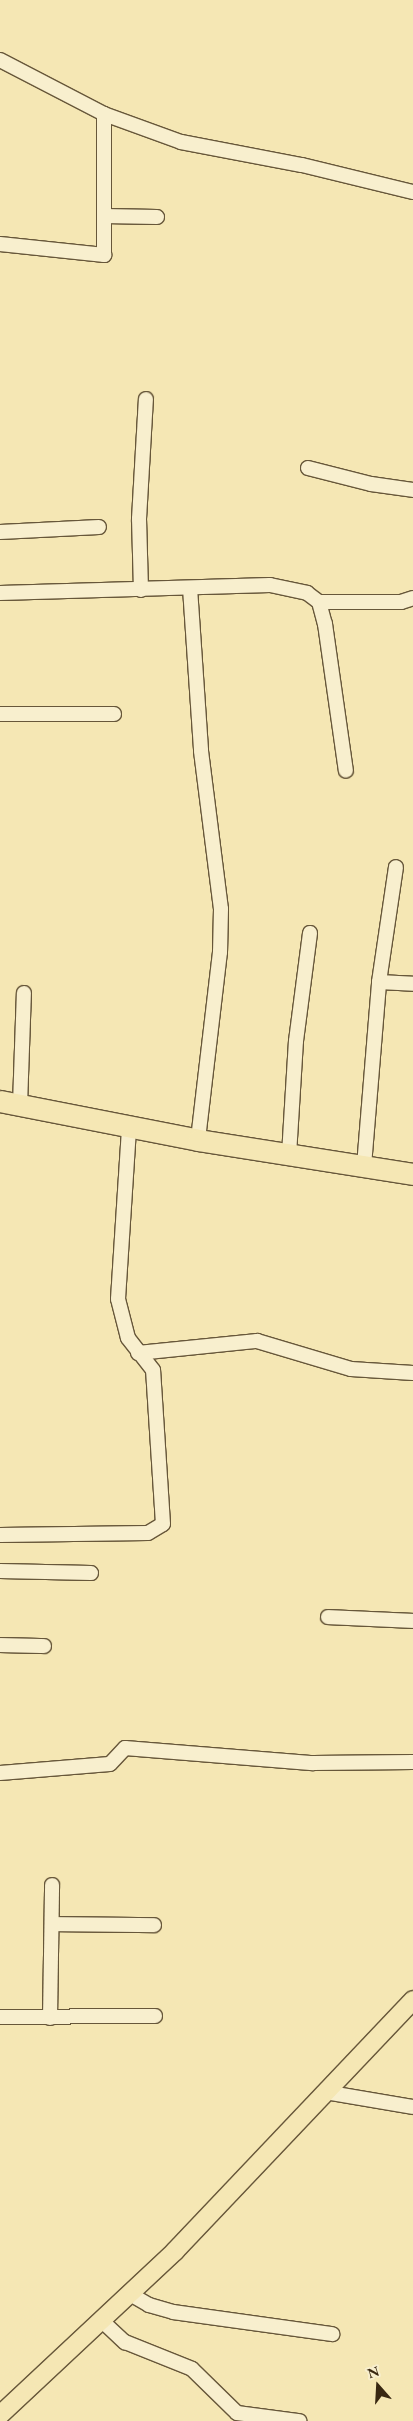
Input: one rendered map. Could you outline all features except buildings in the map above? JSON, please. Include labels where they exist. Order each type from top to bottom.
[{"type":"highway","points":[[10,1103],[198,1140],[413,1174]]},
{"type":"main road","points":[[1,2412],[175,2251],[413,2000]]},
{"type":"street","points":[[0,60],[104,114],[181,142],[302,165],[413,192]]},
{"type":"street","points":[[0,244],[104,254],[104,114]]},
{"type":"street","points":[[104,216],[157,217]]},
{"type":"street","points":[[141,590],[139,527],[146,399]]},
{"type":"street","points":[[308,468],[371,484],[413,490]]},
{"type":"street","points":[[0,532],[99,527]]},
{"type":"street","points":[[0,593],[270,585],[292,587],[307,593],[319,602],[401,602],[413,598]]},
{"type":"street","points":[[190,588],[201,751],[221,909],[220,952],[198,1140]]},
{"type":"street","points":[[319,602],[325,624],[346,771]]},
{"type":"street","points":[[0,714],[114,714]]},
{"type":"street","points":[[364,1166],[379,982],[396,867]]},
{"type":"street","points":[[289,1155],[296,1041],[310,933]]},
{"type":"street","points":[[379,982],[413,984]]},
{"type":"street","points":[[10,1103],[24,993]]},
{"type":"street","points":[[0,1535],[148,1533],[160,1528],[164,1519],[154,1377],[150,1366],[138,1353],[124,1328],[118,1299],[129,1126]]},
{"type":"street","points":[[138,1353],[257,1341],[351,1369],[413,1373]]},
{"type":"street","points":[[0,1571],[91,1573]]},
{"type":"street","points":[[328,1617],[413,1620]]},
{"type":"street","points":[[0,1645],[44,1646]]},
{"type":"street","points":[[0,1773],[110,1764],[125,1748],[314,1763],[413,1762]]},
{"type":"street","points":[[50,2018],[52,1885]]},
{"type":"street","points":[[52,1924],[154,1925]]},
{"type":"street","points":[[0,2017],[155,2016]]},
{"type":"street","points":[[325,2092],[413,2107]]},
{"type":"street","points":[[130,2294],[149,2305],[173,2312],[332,2334]]},
{"type":"street","points":[[102,2320],[125,2342],[192,2369],[237,2413],[299,2421]]}]
